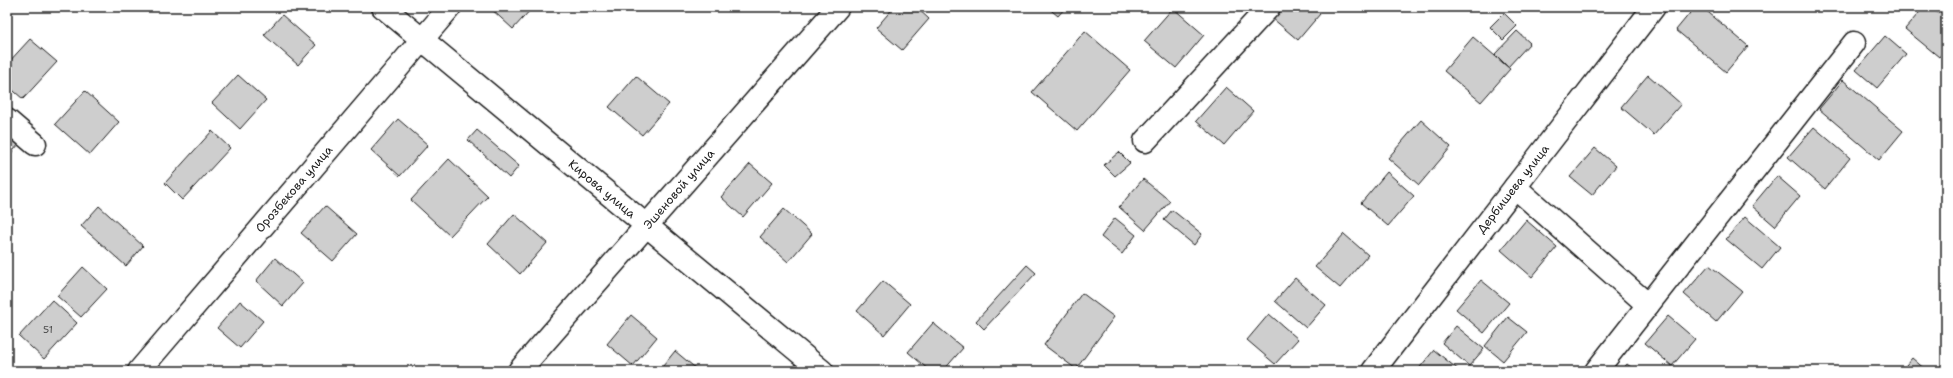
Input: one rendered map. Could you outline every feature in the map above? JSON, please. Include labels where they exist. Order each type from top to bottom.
[{"type":"street","name":"Кирова улица","points":[[383,7],[822,371]]},
{"type":"street","name":"Орозбекова улица","points":[[139,371],[450,7]]},
{"type":"street","name":"Эшеновой улица","points":[[519,371],[838,7]]},
{"type":"street","points":[[1145,141],[1269,7]]},
{"type":"street","name":"Дербишева улица","points":[[1372,371],[1654,7]]},
{"type":"street","points":[[1596,371],[1854,43]]},
{"type":"street","points":[[7,120],[35,144]]},
{"type":"street","points":[[1515,187],[1648,305]]},
{"type":"building","points":[[489,7],[533,7],[513,29]]},
{"type":"building","points":[[894,7],[916,7],[929,19],[902,50],[876,28]]},
{"type":"building","points":[[1047,7],[1066,7],[1058,16]]},
{"type":"building","points":[[1282,7],[1313,7],[1320,14],[1298,40],[1272,18]]},
{"type":"building","points":[[1695,7],[1702,7],[1748,46],[1726,72],[1676,30]]},
{"type":"building","points":[[1924,7],[1931,7],[1946,20],[1946,49],[1939,57],[1905,29]]},
{"type":"building","points":[[1173,8],[1204,35],[1176,68],[1144,41]]},
{"type":"building","points":[[1504,13],[1517,26],[1503,40],[1490,27]]},
{"type":"building","points":[[282,15],[316,45],[298,65],[264,35]]},
{"type":"building","points":[[1085,31],[1130,70],[1077,131],[1032,92]]},
{"type":"building","points":[[1517,31],[1530,43],[1508,67],[1495,54]]},
{"type":"building","points":[[1885,36],[1906,54],[1877,88],[1856,70]]},
{"type":"building","points":[[1473,37],[1510,69],[1481,102],[1444,71]]},
{"type":"building","points":[[30,39],[57,62],[23,99],[7,85],[7,64]]},
{"type":"building","points":[[238,75],[266,100],[240,129],[212,103]]},
{"type":"building","points":[[1648,75],[1681,104],[1654,135],[1621,107]]},
{"type":"building","points":[[636,76],[669,104],[642,135],[609,107]]},
{"type":"building","points":[[1843,80],[1903,131],[1879,160],[1819,109]]},
{"type":"building","points":[[1226,87],[1253,111],[1224,145],[1196,121]]},
{"type":"building","points":[[85,91],[119,122],[90,155],[55,124]]},
{"type":"building","points":[[398,119],[428,145],[400,176],[371,150]]},
{"type":"building","points":[[1421,120],[1451,147],[1419,185],[1388,158]]},
{"type":"building","points":[[1814,127],[1850,158],[1825,189],[1788,157]]},
{"type":"building","points":[[477,130],[519,166],[509,178],[468,140]]},
{"type":"building","points":[[7,131],[20,143],[7,158]]},
{"type":"building","points":[[212,131],[230,148],[182,200],[165,183]]},
{"type":"building","points":[[1595,148],[1616,166],[1592,195],[1570,177]]},
{"type":"building","points":[[1119,152],[1130,163],[1115,176],[1104,165]]},
{"type":"building","points":[[449,159],[488,196],[450,236],[411,200]]},
{"type":"building","points":[[750,164],[772,183],[743,217],[721,197]]},
{"type":"building","points":[[1387,172],[1414,196],[1388,226],[1361,203]]},
{"type":"building","points":[[1777,176],[1800,196],[1775,226],[1752,206]]},
{"type":"building","points":[[1143,179],[1170,201],[1145,230],[1119,207]]},
{"type":"building","points":[[99,206],[143,246],[126,266],[81,226]]},
{"type":"building","points":[[325,206],[357,234],[333,261],[301,233]]},
{"type":"building","points":[[784,209],[812,234],[788,262],[760,237]]},
{"type":"building","points":[[1172,210],[1202,234],[1194,245],[1164,220]]},
{"type":"building","points":[[514,214],[547,243],[520,274],[488,244]]},
{"type":"building","points":[[1745,217],[1780,247],[1762,269],[1726,239]]},
{"type":"building","points":[[1115,218],[1136,235],[1122,254],[1101,237]]},
{"type":"building","points":[[1526,220],[1557,247],[1532,277],[1501,250]]},
{"type":"building","points":[[1344,234],[1368,255],[1340,288],[1315,267]]},
{"type":"building","points":[[275,258],[303,283],[283,306],[256,281]]},
{"type":"building","points":[[1027,265],[1036,273],[984,329],[976,321]]},
{"type":"building","points":[[1709,265],[1742,291],[1716,322],[1684,294]]},
{"type":"building","points":[[83,267],[107,289],[81,317],[57,296]]},
{"type":"building","points":[[1295,278],[1326,305],[1306,328],[1275,301]]},
{"type":"building","points":[[1481,280],[1509,303],[1484,333],[1456,309]]},
{"type":"building","points":[[883,281],[910,304],[884,335],[857,311]]},
{"type":"building","points":[[1082,293],[1114,317],[1076,369],[1044,345]]},
{"type":"building","points":[[52,300],[77,323],[44,359],[19,336]]},
{"type":"building","points":[[240,301],[263,321],[240,348],[217,328]]},
{"type":"building","points":[[1269,314],[1298,339],[1275,364],[1247,340]]},
{"type":"building","points":[[631,315],[657,337],[633,366],[607,344]]},
{"type":"building","points":[[1668,316],[1695,339],[1672,366],[1645,343]]},
{"type":"building","points":[[1508,317],[1527,332],[1503,361],[1485,346]]},
{"type":"building","points":[[933,323],[963,348],[943,371],[930,371],[908,352]]},
{"type":"building","points":[[1456,326],[1484,349],[1469,366],[1442,343]]},
{"type":"building","points":[[1434,350],[1460,371],[1417,371]]},
{"type":"building","points":[[675,351],[699,371],[659,371]]},
{"type":"building","points":[[1912,358],[1927,371],[1901,371]]},
{"type":"building","points":[[1627,364],[1636,371],[1621,371]]}]
